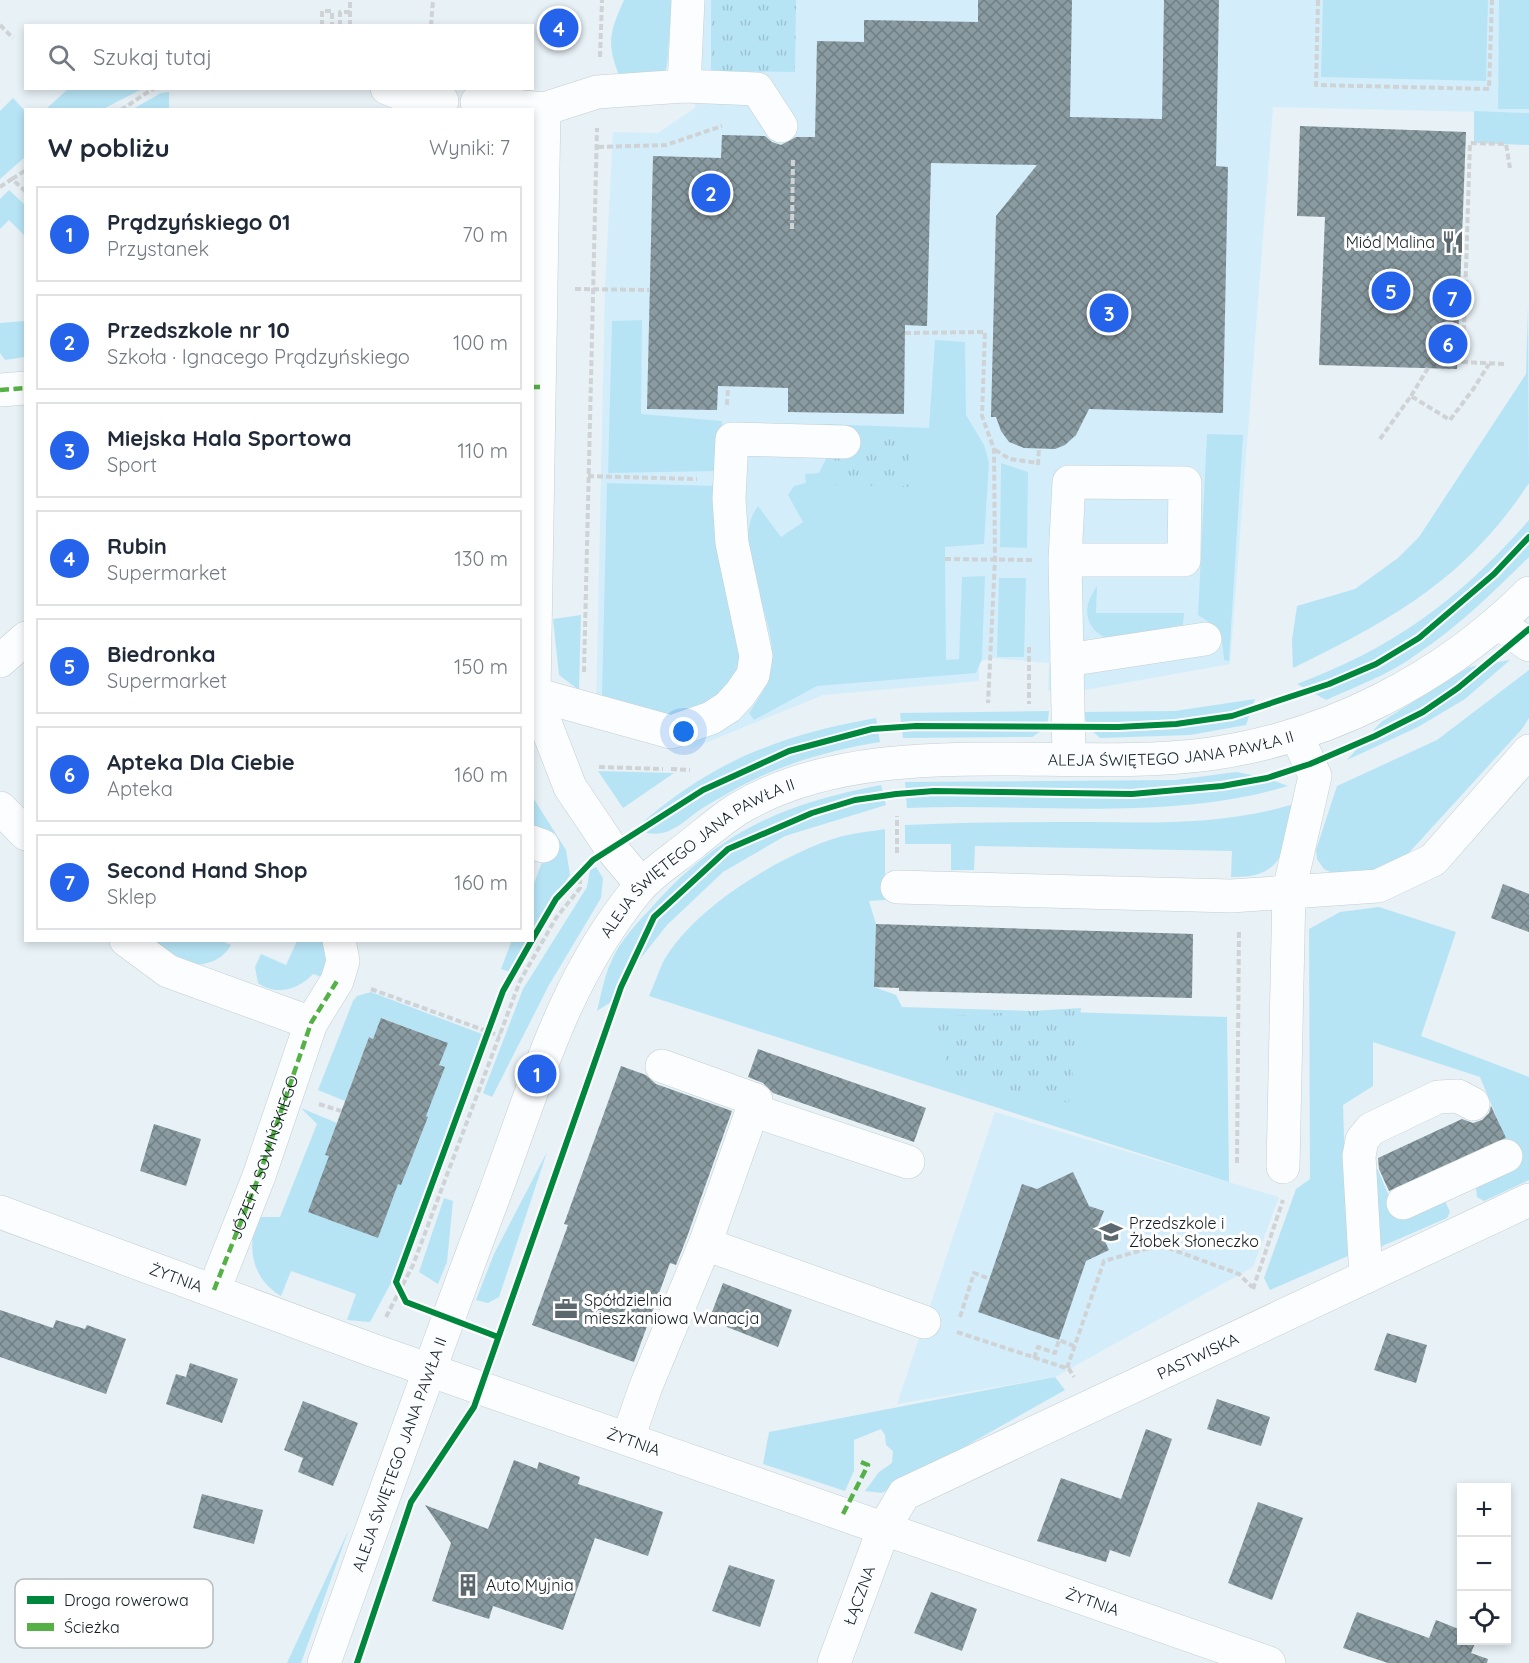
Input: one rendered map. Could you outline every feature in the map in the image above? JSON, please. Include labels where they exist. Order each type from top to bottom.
[{"type":"street","points":[[684,86],[688,0]]},
{"type":"street","points":[[477,102],[544,109],[597,92],[684,86],[757,89],[780,126]]},
{"type":"street","points":[[392,90],[413,98],[442,101]]},
{"type":"street","points":[[544,109],[536,387],[534,694],[570,787],[611,848],[642,884]]},
{"type":"street","points":[[0,390],[24,388]]},
{"type":"street","points":[[534,694],[671,732],[711,718],[728,707],[753,675],[756,656],[732,543],[730,480],[732,439],[844,442]]},
{"type":"street","points":[[1065,560],[1069,759]]},
{"type":"street","name":"ALEJA ŚWIĘTEGO JANA PAWŁA II","points":[[324,1663],[446,1319],[571,989],[609,926],[642,884],[737,809],[785,787],[835,771],[893,762],[1069,759],[1129,761],[1211,754],[1297,736],[1421,679],[1498,623],[1529,592]]},
{"type":"street","points":[[1498,623],[1529,645]]},
{"type":"street","points":[[1067,660],[1205,639]]},
{"type":"street","points":[[0,662],[24,640]]},
{"type":"street","points":[[1283,1167],[1289,891],[1315,776],[1297,736]]},
{"type":"street","points":[[897,887],[1231,896],[1378,886],[1433,860],[1529,751]]},
{"type":"street","points":[[0,808],[24,832]]},
{"type":"street","points":[[129,942],[168,971],[222,993],[310,1023]]},
{"type":"street","points":[[339,942],[351,985]]},
{"type":"street","name":"JÓZEFA SOWIŃSKIEGO","points":[[214,1290],[259,1176],[310,1023],[351,985]]},
{"type":"street","points":[[628,1438],[646,1386],[705,1244],[756,1100],[662,1066]]},
{"type":"street","points":[[1366,1277],[1359,1156],[1362,1140],[1371,1129],[1442,1095],[1458,1096],[1473,1104]]},
{"type":"street","points":[[752,1110],[908,1162]]},
{"type":"street","points":[[1403,1203],[1506,1156]]},
{"type":"street","points":[[1453,1181],[1472,1227]]},
{"type":"street","name":"PASTWISKA","points":[[884,1528],[904,1494],[1529,1200]]},
{"type":"street","name":"ŻYTNIA","points":[[0,1212],[428,1369],[1269,1663]]},
{"type":"street","points":[[705,1244],[924,1322]]},
{"type":"street","name":"ŁĄCZNA","points":[[834,1663],[884,1528]]},
{"type":"path","points":[[350,0],[350,24]]},
{"type":"path","points":[[431,24],[433,0]]},
{"type":"path","points":[[584,707],[591,289],[602,0]]},
{"type":"path","points":[[1318,0],[1316,85],[1489,89],[1492,0]]},
{"type":"path","points":[[322,24],[322,11],[333,11],[332,24]]},
{"type":"path","points":[[340,24],[340,12],[350,12]]},
{"type":"path","points":[[0,26],[13,38]]},
{"type":"path","points":[[124,108],[151,90]]},
{"type":"path","points":[[598,147],[666,145],[719,126],[780,126],[794,151],[792,229]]},
{"type":"path","points":[[1504,364],[1463,362],[1470,143],[1506,144],[1510,168]]},
{"type":"path","points":[[0,188],[24,171]]},
{"type":"path","points":[[12,179],[24,190]]},
{"type":"path","points":[[591,289],[649,290]]},
{"type":"path","points":[[905,333],[984,332],[982,416],[994,449],[995,559],[988,703]]},
{"type":"path","points":[[1411,396],[1450,420],[1489,364]]},
{"type":"path","points":[[1380,439],[1428,368]]},
{"type":"path","points":[[994,449],[1010,459],[1038,463]]},
{"type":"path","points":[[588,476],[730,480]]},
{"type":"path","points":[[945,559],[1065,560]]},
{"type":"path","points":[[589,766],[690,770]]},
{"type":"path","points":[[569,884],[581,871],[611,848]]},
{"type":"path","points":[[384,1321],[413,1265],[520,981],[556,918],[580,888],[579,862]]},
{"type":"path","points":[[1238,1164],[1239,926]]},
{"type":"path","points":[[351,985],[372,989],[500,1036]]},
{"type":"path","points":[[483,1042],[491,1021]]},
{"type":"path","points":[[309,1101],[341,1111]]},
{"type":"path","points":[[1252,1287],[1288,1185],[1283,1167]]},
{"type":"path","points":[[1067,1368],[1104,1261],[1160,1245],[1239,1274],[1252,1287],[1266,1323]]},
{"type":"path","points":[[400,1271],[396,1282],[406,1302],[446,1319]]},
{"type":"path","points":[[990,1279],[974,1273],[955,1332],[1067,1368],[1093,1405]]},
{"type":"path","points":[[1034,1358],[1038,1347],[1055,1353],[1059,1340],[1074,1346]]},
{"type":"shaded area","points":[[703,0],[1529,0],[1529,113],[1273,107],[1230,664],[1085,690],[1048,691],[1049,663],[992,658],[979,662],[979,681],[823,695],[693,748],[600,726],[596,711],[605,289],[613,132],[658,133],[695,108]]},
{"type":"shaded area","name":"Przedszkole i Żłobek Słoneczko","points":[[995,1112],[1279,1197],[1253,1267],[1055,1377],[897,1404]]},
{"type":"green space","points":[[624,0],[672,0],[667,66],[664,75],[619,75],[612,54],[611,37],[615,20]]},
{"type":"green space","points":[[711,0],[796,0],[795,72],[711,71]]},
{"type":"green space","points":[[1323,0],[1488,0],[1486,81],[1321,77]]},
{"type":"green space","points":[[1499,0],[1529,0],[1529,109],[1498,109]]},
{"type":"green space","points":[[67,90],[140,90],[105,108],[47,108]]},
{"type":"green space","points":[[169,92],[169,108],[135,108],[161,93]]},
{"type":"green space","points":[[13,98],[24,110],[24,158],[0,179],[0,111]]},
{"type":"green space","points":[[1474,111],[1529,113],[1529,145],[1474,143]]},
{"type":"green space","points":[[9,190],[24,204],[24,235],[9,220],[0,229],[0,199]]},
{"type":"green space","points":[[1528,307],[1529,483],[1505,517],[1480,546],[1425,593],[1363,632],[1293,668],[1292,640],[1297,606],[1355,589],[1398,558],[1419,537],[1526,374]]},
{"type":"green space","points":[[642,320],[641,414],[722,421],[718,471],[608,473],[612,321]]},
{"type":"green space","points":[[24,321],[24,357],[5,360],[0,353],[0,323]]},
{"type":"green space","points":[[935,340],[965,342],[966,415],[984,445],[989,462],[984,544],[945,547],[946,660],[959,659],[962,577],[985,576],[982,659],[976,673],[817,686],[754,720],[749,713],[766,683],[772,663],[772,644],[750,561],[748,542],[750,523],[758,506],[781,537],[803,522],[788,495],[794,486],[806,483],[805,474],[819,473],[826,459],[825,424],[929,428]]},
{"type":"green space","points":[[909,434],[910,487],[833,485],[835,435]]},
{"type":"green space","points":[[1207,434],[1243,435],[1229,661],[1224,660],[1219,633],[1198,615]]},
{"type":"green space","points":[[1001,463],[1028,472],[1027,548],[1000,547]]},
{"type":"green space","points":[[607,483],[719,486],[743,661],[737,682],[681,721],[602,696]]},
{"type":"green space","points":[[1529,520],[1529,557],[1447,632],[1407,661],[1385,674],[1326,700],[1297,684],[1365,654],[1424,618],[1477,574]]},
{"type":"green space","points":[[999,578],[1026,578],[1024,657],[997,657]]},
{"type":"green space","points":[[1097,586],[1096,613],[1184,613],[1183,625],[1124,637],[1102,636],[1092,627],[1087,612],[1088,603]]},
{"type":"green space","points":[[581,615],[579,690],[559,675],[553,619]]},
{"type":"green space","points":[[1510,660],[1465,699],[1418,727],[1347,760],[1381,722],[1469,667]]},
{"type":"green space","points":[[1529,670],[1529,718],[1522,729],[1406,856],[1378,870],[1334,874],[1324,869],[1317,859],[1316,850],[1337,786],[1437,740]]},
{"type":"green space","points":[[1255,699],[1246,725],[1190,735],[1100,738],[1088,727],[1083,712],[1175,711]]},
{"type":"green space","points":[[1049,711],[1047,727],[1032,737],[903,738],[900,713]]},
{"type":"green space","points":[[876,718],[880,742],[826,753],[774,771],[741,786],[701,809],[678,826],[659,834],[636,828],[691,785],[748,755],[808,733]]},
{"type":"green space","points":[[598,771],[674,773],[623,808]]},
{"type":"green space","points":[[1236,772],[1267,778],[1288,786],[1242,797],[1195,804],[1147,807],[907,808],[905,782],[1175,780]]},
{"type":"green space","points":[[881,785],[886,805],[785,836],[723,872],[667,925],[640,959],[617,998],[597,1011],[609,968],[624,940],[677,881],[703,859],[728,840],[783,812],[813,801]]},
{"type":"green space","points":[[534,799],[566,850],[570,875],[534,934],[534,883],[552,836],[534,828]]},
{"type":"green space","points":[[1297,803],[1280,857],[1273,866],[1249,876],[1231,877],[1232,851],[975,846],[974,870],[951,870],[951,844],[905,844],[905,825],[1196,821],[1247,815]]},
{"type":"green space","points":[[885,829],[885,900],[869,901],[876,924],[874,987],[896,995],[902,1007],[1227,1017],[1229,1182],[649,996],[663,962],[677,942],[695,922],[739,887],[789,857],[813,846],[842,836]]},
{"type":"green space","points":[[596,867],[603,878],[601,898],[549,985],[492,1097],[483,1093],[523,989],[587,887],[590,870]]},
{"type":"green space","points":[[1379,907],[1456,932],[1421,1036],[1529,1077],[1529,1180],[1484,1201],[1477,1197],[1476,1188],[1516,1164],[1480,1077],[1373,1042],[1373,1086],[1343,1105],[1348,1256],[1270,1290],[1264,1278],[1296,1189],[1310,1179],[1309,929],[1340,912]]},
{"type":"green space","points":[[157,942],[224,942],[231,945],[218,959],[188,966],[154,944]]},
{"type":"green space","points":[[297,942],[327,942],[328,952],[322,977],[313,974],[301,984],[279,990],[258,983],[255,967],[261,954],[286,965]]},
{"type":"green space","points":[[511,942],[529,942],[510,972],[501,969]]},
{"type":"green space","points":[[371,992],[482,1034],[391,1283],[370,1322],[347,1320],[356,1294],[291,1271],[281,1296],[263,1281],[254,1261],[252,1240],[258,1217],[280,1217],[317,1124],[301,1108],[337,1123],[325,1155],[401,1184],[428,1117],[421,1115],[445,1067],[439,1065],[447,1043],[382,1018],[373,1039],[369,1037],[345,1101],[318,1090],[353,1001],[357,996]]},
{"type":"green space","points":[[1081,1008],[1069,1103],[952,1077],[933,1017]]},
{"type":"green space","points":[[547,1152],[499,1297],[488,1303],[476,1300],[494,1254]]},
{"type":"green space","points":[[1377,1168],[1398,1217],[1445,1201],[1450,1212],[1447,1218],[1380,1247],[1374,1241]]},
{"type":"green space","points":[[444,1198],[453,1201],[447,1262],[438,1284],[419,1272]]},
{"type":"green space","points":[[1055,1377],[1065,1390],[882,1493],[865,1491],[879,1472],[892,1463],[893,1451],[886,1445],[885,1435],[881,1429],[854,1440],[854,1471],[845,1491],[763,1464],[769,1432]]},
{"type":"green space","points":[[349,1529],[301,1663],[287,1663]]},
{"type":"building","points":[[978,0],[1072,0],[1070,117],[1162,119],[1164,0],[1219,0],[1216,166],[1228,167],[1223,413],[1089,409],[1076,435],[1065,445],[1055,449],[1024,448],[1009,442],[1001,431],[996,417],[991,417],[996,216],[1037,165],[931,163],[927,326],[905,325],[904,414],[788,412],[788,388],[718,386],[717,410],[647,409],[653,156],[721,158],[722,135],[765,136],[781,145],[796,137],[815,137],[817,41],[864,42],[864,20],[978,22]]},
{"type":"building","points":[[1300,126],[1466,132],[1457,369],[1319,365],[1325,217],[1297,216]]},
{"type":"building","points":[[1503,884],[1529,894],[1529,932],[1491,918]]},
{"type":"building","points":[[876,924],[1193,934],[1192,998],[899,991],[899,988],[874,987]]},
{"type":"building","points":[[381,1018],[448,1043],[439,1065],[445,1067],[426,1116],[428,1117],[401,1185],[398,1184],[378,1238],[308,1212],[329,1156],[325,1155],[369,1037],[373,1039]]},
{"type":"building","points":[[758,1049],[926,1108],[914,1142],[773,1093],[763,1083],[748,1077]]},
{"type":"building","points":[[621,1066],[646,1075],[656,1084],[732,1111],[687,1237],[676,1265],[670,1263],[634,1362],[532,1325],[568,1225],[564,1224]]},
{"type":"building","points":[[1491,1106],[1506,1138],[1389,1191],[1379,1169],[1378,1158],[1462,1119],[1473,1123],[1482,1120],[1489,1113]]},
{"type":"building","points":[[154,1124],[201,1139],[186,1186],[140,1171]]},
{"type":"building","points":[[1073,1172],[1089,1206],[1104,1211],[1098,1226],[1109,1250],[1086,1261],[1059,1340],[978,1312],[1022,1184],[1037,1189]]},
{"type":"building","points":[[723,1283],[792,1310],[778,1347],[709,1320]]},
{"type":"building","points":[[0,1310],[53,1328],[56,1320],[85,1329],[87,1325],[126,1339],[106,1394],[0,1357]]},
{"type":"building","points":[[1387,1333],[1427,1345],[1416,1383],[1374,1370]]},
{"type":"building","points":[[190,1363],[238,1379],[222,1423],[166,1404],[176,1374],[186,1377]]},
{"type":"building","points":[[1217,1399],[1270,1417],[1261,1446],[1207,1429]]},
{"type":"building","points":[[303,1401],[358,1423],[333,1486],[298,1472],[303,1458],[284,1450]]},
{"type":"building","points":[[1146,1429],[1172,1439],[1130,1557],[1110,1550],[1106,1562],[1037,1541],[1061,1478],[1121,1499]]},
{"type":"building","points":[[514,1460],[537,1469],[539,1462],[580,1477],[578,1484],[663,1512],[648,1556],[595,1538],[563,1630],[493,1606],[489,1619],[432,1601],[451,1543],[425,1505],[488,1529]]},
{"type":"building","points":[[202,1494],[263,1510],[254,1544],[193,1528]]},
{"type":"building","points":[[1258,1502],[1303,1518],[1272,1600],[1228,1583]]},
{"type":"building","points":[[729,1565],[775,1580],[760,1627],[712,1611]]},
{"type":"building","points":[[931,1592],[977,1609],[962,1651],[914,1633]]},
{"type":"building","points":[[1357,1612],[1429,1638],[1436,1620],[1457,1628],[1457,1645],[1474,1645],[1471,1653],[1488,1659],[1487,1663],[1388,1663],[1343,1648]]},
{"type":"marked path","points":[[534,387],[540,387]]},
{"type":"marked path","points":[[0,390],[24,388]]},
{"type":"marked path","points":[[214,1290],[259,1176],[311,1023],[337,981]]},
{"type":"marked path","points":[[843,1514],[868,1465],[861,1462]]},
{"type":"cycle path","points":[[534,937],[556,899],[593,860],[703,790],[789,751],[872,729],[916,726],[1118,727],[1176,724],[1232,716],[1329,684],[1376,664],[1419,638],[1494,574],[1529,537]]},
{"type":"cycle path","points":[[357,1663],[411,1502],[474,1407],[621,987],[654,917],[728,849],[812,813],[855,800],[896,794],[934,791],[1132,794],[1222,786],[1267,778],[1310,764],[1423,712],[1458,688],[1529,629]]},
{"type":"cycle path","points":[[498,1337],[406,1302],[396,1282],[503,991],[531,942]]},
{"type":"place","name":"Rubin","points":[[559,28]]},
{"type":"place","name":"Przedszkole nr 10","points":[[711,193]]},
{"type":"place","name":"Miód Malina","points":[[1453,242]]},
{"type":"place","name":"Biedronka","points":[[1391,291]]},
{"type":"place","name":"Second Hand Shop","points":[[1452,298]]},
{"type":"place","name":"Miejska Hala Sportowa","points":[[1109,313]]},
{"type":"place","name":"Apteka Dla Ciebie","points":[[1448,344]]},
{"type":"place","name":"Prądzyńskiego 01","points":[[537,1074]]},
{"type":"place","name":"Przedszkole i Żłobek Słoneczko","points":[[1111,1232]]},
{"type":"place","name":"Spółdzielnia mieszkaniowa Wanacja","points":[[566,1309]]},
{"type":"place","name":"Auto Myjnia","points":[[468,1585]]}]
